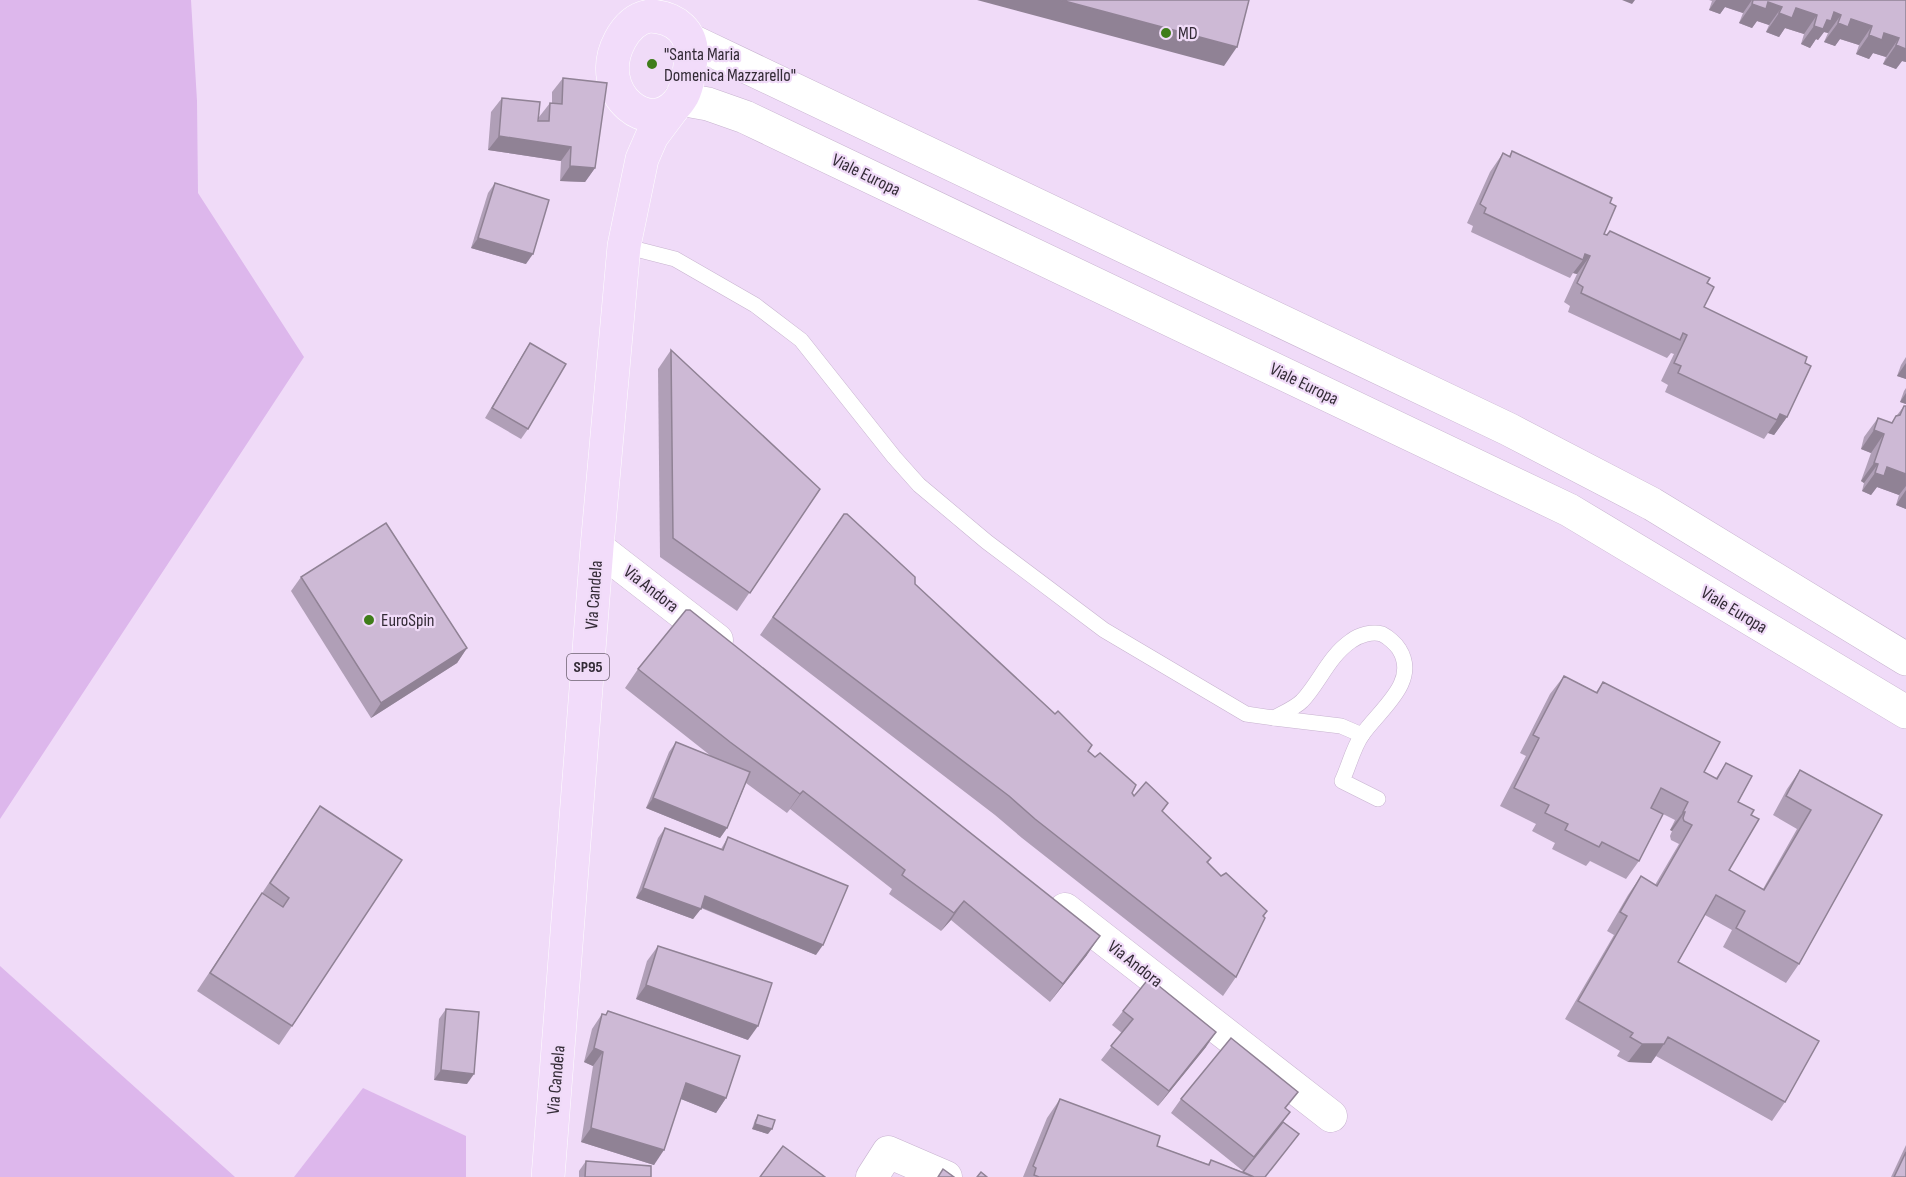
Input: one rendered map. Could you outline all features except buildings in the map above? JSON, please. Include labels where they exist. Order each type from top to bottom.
[{"type":"main road","name":"Via Candela","points":[[548,1177],[597,547],[624,246],[642,159],[652,136],[677,104],[688,82],[692,55],[660,16],[627,29],[619,42],[612,65],[615,89],[620,98],[630,106],[636,120],[642,159]]},
{"type":"main road","points":[[630,106],[640,113],[659,114],[677,104]]},
{"type":"street","points":[[660,16],[1509,429],[1652,504],[1906,659]]},
{"type":"street","name":"Viale Europa","points":[[677,104],[708,104],[745,117],[1569,510],[1906,712]]},
{"type":"street","name":"Via Andora","points":[[597,547],[738,656]]},
{"type":"street","name":"Via Andora","points":[[1039,890],[1331,1116]]},
{"type":"street","points":[[872,1177],[888,1152],[946,1177]]},
{"type":"lane","points":[[624,246],[675,259],[755,305],[801,340],[919,485],[987,542],[1104,630],[1246,714],[1341,726],[1362,735]]},
{"type":"lane","points":[[1274,718],[1301,701],[1328,664],[1353,640],[1369,633],[1382,634],[1397,645],[1405,658],[1406,672],[1400,687],[1362,735],[1342,781],[1378,799]]},
{"type":"shaded area","points":[[0,0],[191,0],[197,101],[198,193],[304,357],[0,819]]},
{"type":"shaded area","points":[[0,966],[235,1177],[0,1177]]},
{"type":"shaded area","points":[[363,1088],[466,1136],[466,1177],[294,1177]]},
{"type":"place","name":"MD","points":[[1166,33]]},
{"type":"place","name":"\"Santa Maria Domenica Mazzarello\"","points":[[652,64]]},
{"type":"place","name":"EuroSpin","points":[[369,620]]}]
